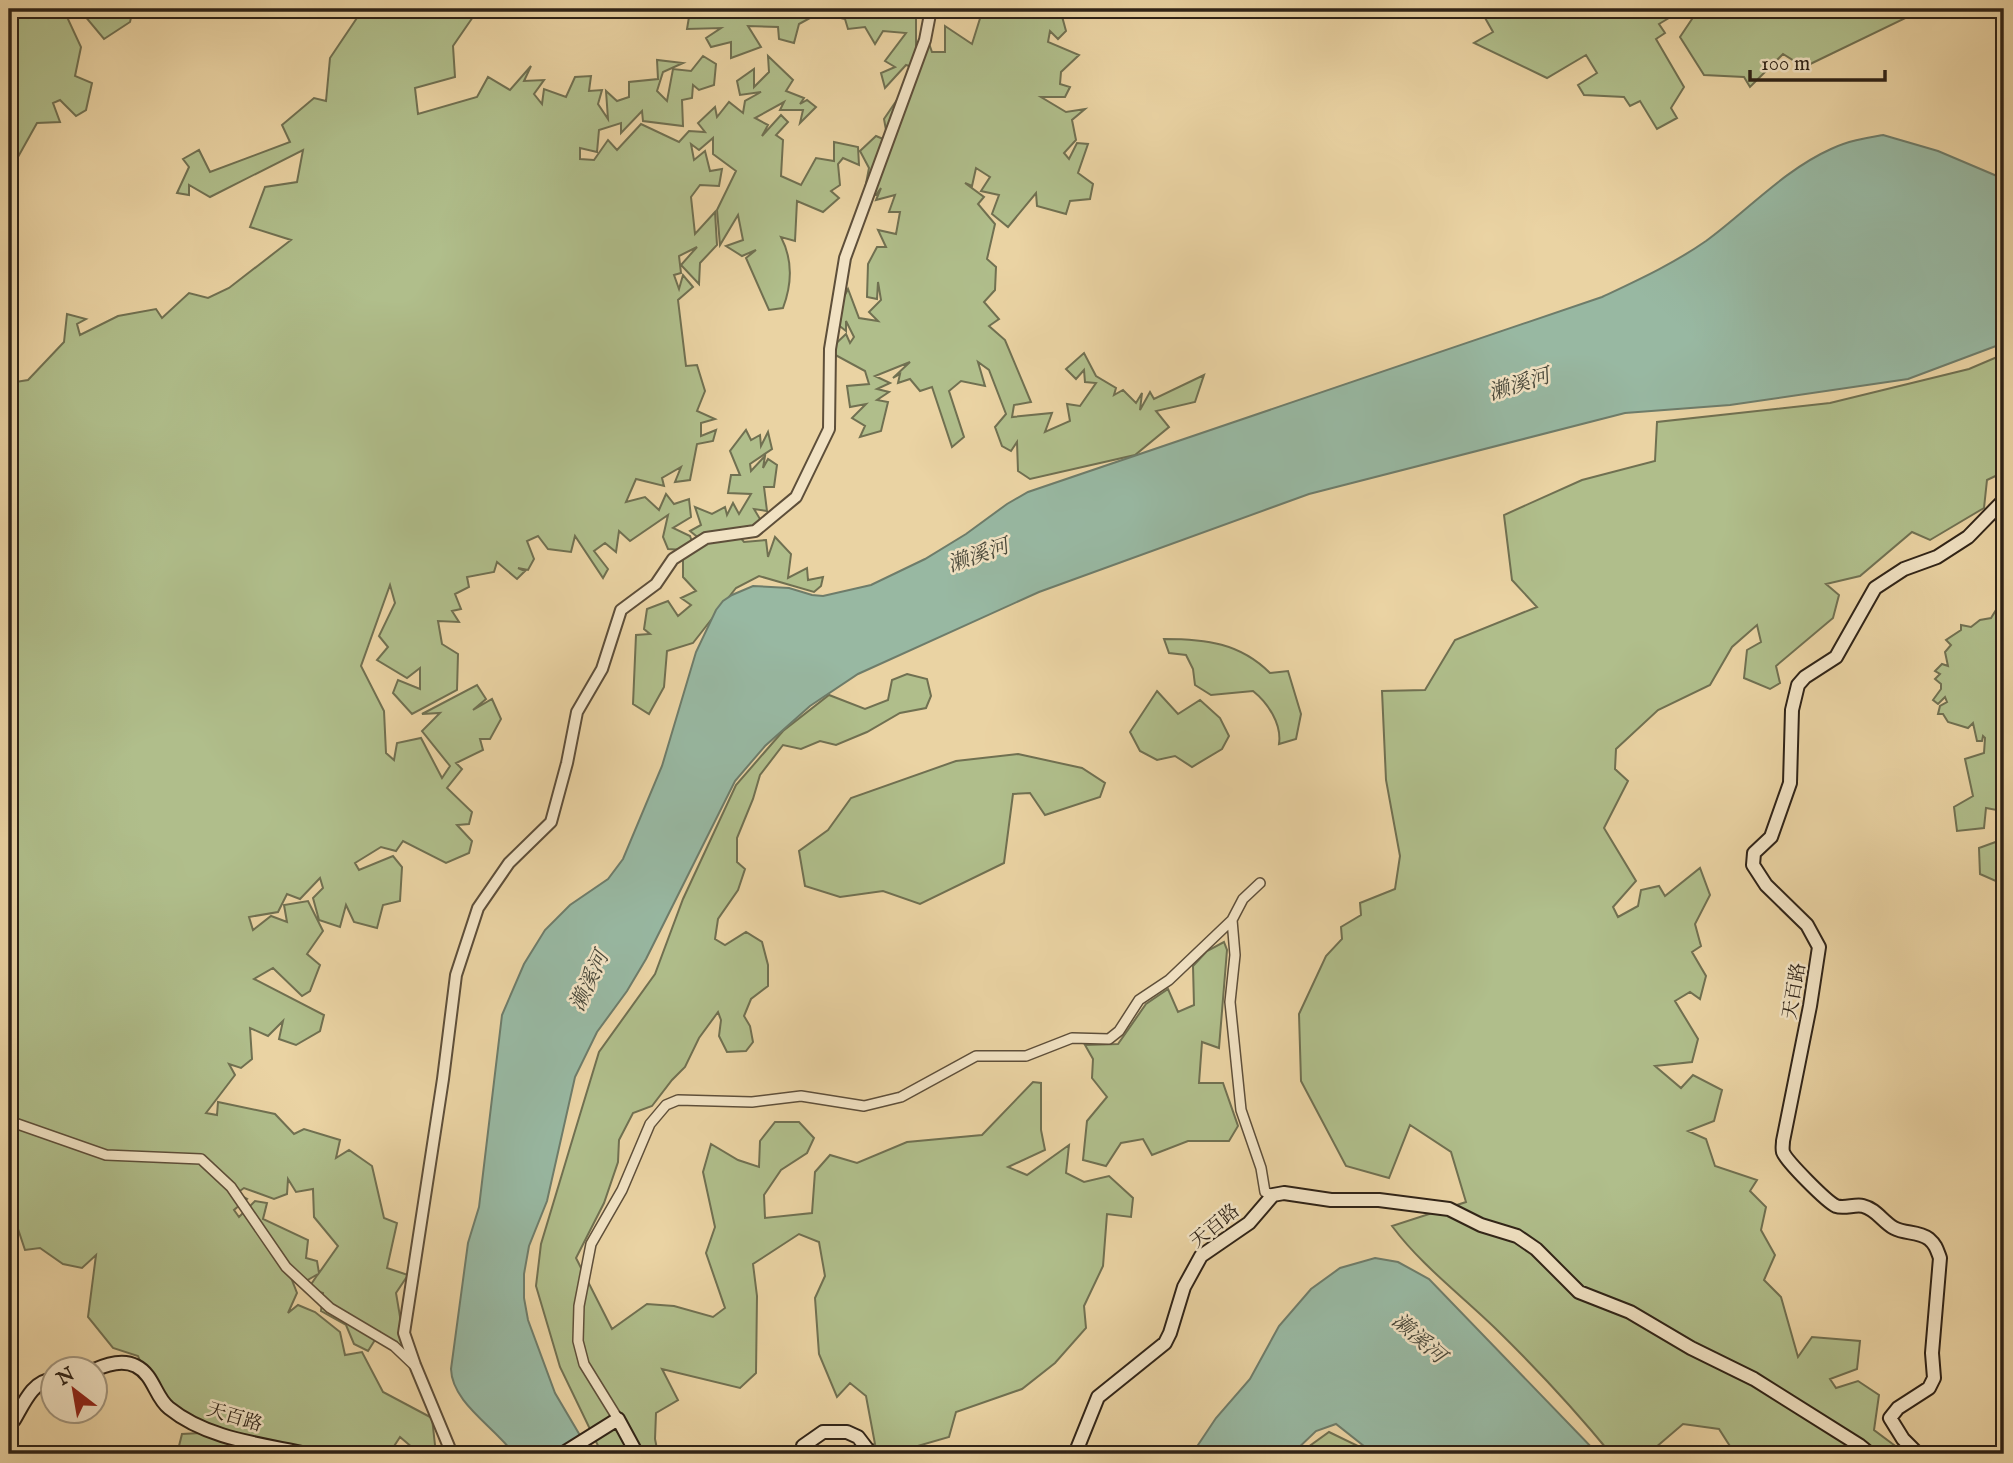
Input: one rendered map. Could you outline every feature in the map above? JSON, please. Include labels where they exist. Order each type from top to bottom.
[{"type":"main road","name":"天百路","points":[[1918,1454],[1903,1439],[1891,1418],[1898,1408],[1928,1388],[1934,1378],[1932,1353],[1940,1258],[1936,1246],[1928,1238],[1893,1228],[1874,1211],[1863,1206],[1837,1206],[1816,1190],[1783,1152],[1819,947],[1807,925],[1766,885],[1753,865],[1754,853],[1771,837],[1790,783],[1791,722],[1798,685],[1805,677],[1836,657],[1875,588],[1904,569],[1937,557],[1968,537],[2004,500]]},
{"type":"main road","points":[[1273,1195],[1284,1193],[1331,1200],[1379,1200],[1449,1209],[1481,1225],[1517,1236],[1536,1249],[1579,1292],[1630,1312],[1690,1348],[1754,1379],[1870,1454]]},
{"type":"main road","name":"天百路","points":[[1075,1454],[1098,1397],[1165,1343],[1184,1287],[1201,1255],[1248,1223],[1273,1195]]},
{"type":"main road","name":"天百路","points":[[108,1365],[124,1363],[136,1366],[148,1375],[167,1407],[214,1434],[307,1454]]},
{"type":"main road","points":[[9,1420],[14,1420],[30,1393],[38,1386]]},
{"type":"main road","points":[[562,1454],[618,1419],[637,1454]]},
{"type":"main road","points":[[801,1454],[803,1446],[823,1432],[847,1432],[858,1437],[871,1454]]},
{"type":"main road","points":[[1002,1454],[1009,1454]]},
{"type":"street","points":[[452,1454],[404,1333],[456,975],[478,908],[509,863],[551,822],[577,712],[602,669],[621,610],[656,584],[673,559],[706,538],[755,531],[796,496],[829,429],[830,349],[845,258],[925,40],[931,9]]},
{"type":"street","points":[[618,1419],[584,1364],[578,1341],[579,1306],[591,1244],[622,1190],[650,1124],[666,1105],[678,1101],[752,1102],[801,1096],[864,1106],[901,1097],[976,1056],[1026,1056],[1072,1038],[1110,1039],[1119,1031],[1139,1000],[1169,980],[1232,920],[1243,899],[1260,883]]},
{"type":"street","points":[[1232,920],[1235,955],[1230,1002],[1241,1110],[1261,1168],[1265,1192],[1273,1195]]},
{"type":"street","points":[[9,1121],[106,1155],[201,1159],[231,1186],[286,1267],[330,1308],[394,1346],[415,1366]]},
{"type":"shaded area","points":[[9,9],[76,9],[67,17],[81,47],[75,76],[92,83],[86,110],[76,116],[60,100],[53,103],[60,122],[37,123],[18,157],[9,161]]},
{"type":"shaded area","points":[[79,9],[133,9],[130,22],[104,39]]},
{"type":"shaded area","points":[[363,9],[475,9],[475,14],[453,46],[455,77],[415,88],[418,114],[477,97],[488,77],[510,90],[531,66],[524,81],[544,80],[534,94],[542,104],[544,89],[566,97],[575,77],[591,76],[589,91],[602,90],[598,104],[608,119],[606,91],[617,101],[629,97],[629,82],[658,79],[657,60],[683,63],[663,72],[657,91],[667,101],[673,69],[691,71],[703,56],[716,64],[714,85],[699,90],[693,85],[692,98],[682,100],[683,126],[643,121],[642,111],[621,133],[621,123],[599,130],[597,152],[580,148],[580,159],[594,160],[608,140],[617,150],[641,124],[679,142],[689,131],[705,132],[698,123],[715,107],[717,117],[729,102],[743,113],[745,101],[761,92],[740,95],[737,81],[754,69],[754,87],[769,72],[768,56],[793,80],[786,91],[804,98],[800,104],[807,100],[816,107],[800,123],[803,110],[780,110],[784,102],[755,118],[768,125],[762,136],[781,115],[788,122],[776,135],[783,140],[781,176],[801,185],[816,158],[834,161],[834,142],[858,147],[859,165],[843,158],[838,164],[840,185],[831,191],[839,198],[823,212],[797,201],[795,241],[781,237],[789,263],[786,299],[783,308],[769,310],[746,258],[756,250],[742,256],[726,246],[743,240],[738,215],[720,245],[717,210],[736,171],[713,154],[713,138],[699,150],[691,144],[694,160],[705,151],[710,171],[722,169],[719,186],[700,185],[691,197],[695,234],[715,212],[717,245],[700,263],[699,284],[681,265],[697,247],[679,256],[681,273],[674,275],[679,289],[683,275],[693,287],[678,300],[686,366],[697,365],[705,391],[697,411],[715,419],[701,423],[701,436],[716,430],[713,441],[697,444],[690,480],[675,482],[681,467],[662,478],[664,486],[636,479],[626,502],[645,497],[659,510],[666,494],[674,504],[689,499],[691,517],[673,528],[690,536],[695,550],[701,540],[690,531],[701,525],[695,507],[712,514],[725,507],[727,515],[733,503],[739,514],[751,494],[728,493],[731,475],[740,475],[730,451],[746,430],[751,440],[760,435],[761,446],[768,432],[772,449],[750,464],[751,471],[765,456],[763,468],[768,459],[777,465],[774,487],[764,487],[767,511],[754,509],[763,524],[733,529],[744,542],[766,540],[768,557],[775,537],[791,554],[788,578],[807,568],[808,580],[823,577],[821,586],[814,592],[759,576],[736,588],[693,643],[667,651],[664,687],[649,714],[633,704],[636,635],[650,634],[644,629],[647,609],[668,601],[678,616],[691,605],[681,598],[696,591],[683,577],[683,550],[668,549],[663,537],[668,515],[630,541],[619,531],[616,552],[605,543],[594,551],[608,569],[603,578],[575,536],[571,552],[548,549],[538,536],[527,541],[534,559],[528,570],[518,568],[525,571],[517,579],[497,562],[494,572],[467,577],[469,587],[455,594],[461,609],[452,611],[459,622],[438,621],[442,644],[458,654],[457,690],[412,714],[393,693],[398,680],[420,689],[420,668],[407,678],[377,660],[388,647],[379,636],[395,603],[390,585],[361,666],[384,711],[386,753],[394,760],[397,743],[421,738],[442,778],[450,766],[422,731],[440,713],[422,714],[477,685],[486,699],[473,710],[492,699],[501,719],[490,739],[480,739],[483,750],[456,763],[462,769],[447,788],[472,812],[469,824],[457,825],[472,841],[469,853],[446,863],[403,841],[396,851],[381,847],[355,863],[359,870],[393,856],[402,867],[400,901],[383,905],[377,928],[354,922],[346,905],[340,927],[319,920],[313,898],[323,888],[320,878],[300,899],[287,894],[278,912],[249,917],[253,930],[271,916],[287,922],[284,905],[308,901],[323,931],[307,954],[320,965],[310,991],[302,996],[273,968],[254,979],[324,1015],[320,1031],[296,1045],[279,1039],[283,1021],[268,1036],[250,1028],[252,1059],[241,1068],[229,1064],[235,1075],[206,1113],[217,1115],[218,1102],[275,1114],[294,1134],[304,1129],[340,1140],[336,1158],[349,1150],[372,1166],[384,1218],[397,1223],[387,1268],[408,1275],[396,1293],[405,1346],[395,1352],[380,1332],[368,1351],[354,1344],[346,1325],[321,1311],[323,1293],[308,1289],[318,1274],[304,1282],[290,1275],[297,1293],[288,1313],[298,1305],[315,1312],[340,1332],[345,1355],[362,1352],[383,1392],[432,1418],[436,1454],[420,1454],[400,1437],[389,1454],[182,1454],[178,1450],[182,1434],[221,1432],[176,1414],[153,1392],[138,1356],[113,1348],[88,1317],[96,1255],[82,1268],[63,1264],[40,1248],[25,1250],[17,1226],[9,1233],[9,404],[14,401],[9,392],[9,383],[28,380],[64,342],[67,314],[86,319],[77,324],[80,335],[118,316],[156,309],[162,318],[189,293],[208,298],[229,288],[291,240],[250,227],[265,187],[297,182],[303,150],[210,197],[189,185],[189,195],[177,193],[189,167],[183,159],[199,150],[210,172],[290,142],[282,125],[314,98],[326,101],[330,58]],"holes":[[[288,1179],[296,1192],[313,1189],[314,1217],[338,1246],[319,1273],[317,1261],[306,1258],[308,1240],[263,1219],[267,1203],[255,1201],[239,1217],[234,1210],[247,1199],[237,1193],[244,1188],[274,1199],[287,1194]]]},
{"type":"shaded area","points":[[881,9],[885,16],[891,11],[889,9],[923,9],[916,14],[916,45],[926,35],[932,52],[945,52],[945,26],[972,44],[983,9],[1060,9],[1066,31],[1058,39],[1050,31],[1048,42],[1079,55],[1061,72],[1060,84],[1070,87],[1065,97],[1041,97],[1066,112],[1085,109],[1072,120],[1076,140],[1064,153],[1069,159],[1077,143],[1088,144],[1078,173],[1093,184],[1090,199],[1070,201],[1066,214],[1037,206],[1036,193],[1008,227],[992,214],[999,195],[981,191],[990,177],[976,168],[972,186],[965,183],[984,197],[978,204],[995,224],[987,259],[996,267],[995,290],[984,302],[999,319],[989,326],[1005,340],[1031,402],[1014,405],[1012,417],[1052,413],[1045,432],[1070,421],[1067,404],[1080,406],[1096,383],[1085,382],[1084,370],[1076,379],[1066,369],[1084,353],[1096,376],[1116,388],[1114,395],[1123,390],[1136,403],[1142,393],[1140,410],[1150,392],[1154,399],[1204,375],[1195,402],[1156,411],[1169,427],[1135,455],[1030,479],[1018,471],[1017,442],[1011,451],[1002,446],[995,427],[1006,414],[989,370],[978,362],[985,386],[961,381],[949,391],[964,437],[952,447],[932,387],[920,391],[910,379],[898,383],[900,374],[893,378],[910,362],[875,376],[890,383],[877,389],[889,392],[877,400],[888,402],[881,431],[860,437],[865,426],[852,418],[866,404],[850,407],[847,386],[869,384],[865,371],[828,351],[846,334],[850,343],[854,337],[846,321],[846,331],[832,320],[848,289],[859,318],[878,321],[869,312],[881,300],[878,282],[877,299],[867,297],[868,264],[877,247],[886,247],[878,230],[896,234],[900,212],[889,212],[895,195],[876,200],[881,188],[876,195],[864,194],[869,168],[860,151],[876,136],[888,141],[884,119],[918,69],[906,65],[885,88],[881,73],[895,67],[885,61],[906,33],[883,31],[875,44],[865,27],[848,29],[845,19],[819,13],[799,24],[794,43],[779,39],[778,27],[748,26],[761,47],[731,58],[731,42],[711,47],[706,38],[721,28],[687,29],[690,11]]},
{"type":"shaded area","points":[[1480,9],[1664,9],[1669,18],[1659,24],[1665,33],[1656,39],[1684,87],[1671,108],[1677,118],[1657,129],[1640,101],[1630,106],[1624,97],[1584,95],[1578,85],[1597,73],[1586,55],[1547,78],[1474,43],[1493,32]]},
{"type":"shaded area","points":[[1690,9],[1913,9],[1916,13],[1804,67],[1783,54],[1750,87],[1744,77],[1704,75],[1680,37],[1694,16]]},
{"type":"shaded area","points":[[2004,354],[2004,472],[1987,480],[1984,508],[1930,540],[1912,532],[1860,576],[1826,584],[1839,595],[1833,618],[1776,666],[1780,683],[1770,689],[1744,678],[1747,650],[1761,642],[1757,625],[1732,647],[1710,685],[1658,710],[1616,749],[1615,769],[1628,781],[1604,828],[1636,881],[1613,907],[1618,917],[1638,906],[1641,890],[1659,886],[1665,896],[1700,868],[1710,895],[1695,924],[1701,946],[1692,952],[1706,976],[1700,999],[1690,992],[1675,1001],[1698,1039],[1692,1062],[1655,1066],[1681,1088],[1693,1075],[1722,1090],[1714,1121],[1688,1131],[1706,1139],[1715,1166],[1757,1180],[1750,1191],[1766,1207],[1761,1230],[1775,1255],[1764,1280],[1781,1297],[1798,1357],[1812,1337],[1860,1341],[1857,1369],[1830,1379],[1836,1388],[1858,1381],[1879,1395],[1874,1430],[1906,1454],[1735,1454],[1719,1429],[1683,1424],[1648,1454],[1611,1454],[1540,1374],[1428,1266],[1392,1226],[1466,1202],[1451,1152],[1410,1125],[1389,1178],[1346,1166],[1301,1081],[1299,1014],[1326,956],[1342,939],[1341,927],[1361,915],[1360,903],[1395,889],[1400,856],[1386,780],[1382,691],[1425,690],[1455,640],[1537,607],[1512,580],[1504,515],[1582,480],[1655,461],[1657,422],[1830,403],[1969,369]]},
{"type":"shaded area","points":[[1999,605],[2004,606],[2004,881],[1998,882],[1980,874],[1979,848],[2001,840],[1997,810],[1986,808],[1984,828],[1957,831],[1954,807],[1973,796],[1965,759],[1984,753],[1985,738],[1983,736],[1982,741],[1977,741],[1973,723],[1968,728],[1948,722],[1943,714],[1938,714],[1940,706],[1947,702],[1945,697],[1938,704],[1933,700],[1941,689],[1941,684],[1935,679],[1940,674],[1935,671],[1942,664],[1948,666],[1945,652],[1951,645],[1946,640],[1961,630],[1961,625],[1971,627],[1980,620],[1991,618]]},
{"type":"shaded area","points":[[1164,639],[1194,640],[1221,645],[1247,655],[1270,673],[1288,671],[1301,714],[1296,739],[1279,744],[1273,714],[1253,691],[1211,695],[1195,685],[1193,669],[1186,655],[1169,653]]},
{"type":"shaded area","points":[[907,674],[927,679],[931,696],[926,708],[900,713],[867,732],[836,745],[820,741],[801,749],[783,745],[760,775],[737,838],[737,862],[745,869],[738,890],[718,919],[715,939],[725,945],[746,932],[762,942],[768,965],[768,986],[751,999],[744,1016],[750,1026],[753,1042],[746,1051],[727,1052],[719,1036],[721,1020],[718,1012],[699,1038],[685,1067],[652,1106],[633,1113],[619,1140],[618,1162],[604,1203],[576,1258],[612,1329],[647,1304],[674,1306],[713,1317],[725,1308],[706,1253],[715,1227],[703,1172],[711,1144],[738,1160],[759,1167],[760,1141],[775,1122],[799,1122],[814,1138],[807,1153],[781,1170],[764,1195],[765,1218],[812,1213],[815,1172],[830,1155],[857,1163],[907,1142],[982,1135],[1033,1082],[1041,1083],[1041,1130],[1045,1150],[1008,1167],[1027,1175],[1069,1145],[1066,1173],[1084,1182],[1109,1176],[1133,1198],[1131,1217],[1107,1214],[1103,1266],[1084,1306],[1086,1328],[1055,1363],[1022,1389],[956,1412],[949,1437],[890,1454],[845,1454],[845,1448],[875,1444],[866,1396],[850,1383],[837,1397],[819,1354],[815,1298],[825,1276],[819,1242],[799,1234],[753,1264],[757,1296],[756,1373],[740,1388],[662,1369],[678,1400],[656,1413],[655,1439],[658,1454],[602,1454],[560,1367],[536,1286],[541,1244],[599,1052],[655,974],[683,899],[736,785],[783,731],[829,695],[865,709],[888,700],[892,680]]},
{"type":"shaded area","points":[[1157,691],[1178,714],[1200,700],[1220,718],[1229,736],[1222,749],[1192,767],[1175,756],[1157,760],[1140,751],[1130,732]]},
{"type":"shaded area","points":[[1018,754],[1082,768],[1105,783],[1100,797],[1045,815],[1030,793],[1013,794],[1004,863],[920,904],[883,891],[840,897],[805,886],[799,851],[828,830],[851,798],[956,761]]},
{"type":"shaded area","points":[[1224,942],[1227,950],[1219,1048],[1202,1042],[1199,1083],[1223,1083],[1238,1126],[1229,1141],[1188,1141],[1152,1155],[1143,1139],[1121,1143],[1106,1166],[1083,1160],[1087,1121],[1107,1097],[1092,1078],[1093,1059],[1085,1045],[1118,1044],[1146,1004],[1168,989],[1178,1012],[1194,1005],[1193,966],[1207,951]]},
{"type":"shaded area","points":[[1329,1432],[1358,1446],[1356,1454],[1301,1454],[1304,1450]]},
{"type":"water","name":"濑溪河","points":[[1883,135],[1938,151],[2004,179],[2004,343],[1908,379],[1730,405],[1625,413],[1309,494],[1039,592],[858,674],[810,706],[765,746],[735,781],[646,959],[597,1032],[575,1077],[547,1201],[529,1246],[524,1274],[528,1320],[555,1393],[591,1454],[514,1454],[466,1404],[453,1381],[451,1369],[468,1243],[479,1207],[502,1015],[524,964],[545,930],[570,905],[608,879],[623,859],[662,766],[696,652],[723,601],[753,586],[789,588],[823,596],[871,585],[925,559],[1028,492],[1602,297],[1694,249],[1782,179],[1814,158],[1844,144]]},
{"type":"water","name":"濑溪河","points":[[1375,1258],[1398,1262],[1429,1279],[1598,1454],[1374,1454],[1336,1424],[1316,1431],[1292,1454],[1192,1454],[1216,1418],[1250,1379],[1279,1326],[1311,1289],[1340,1268]]}]
